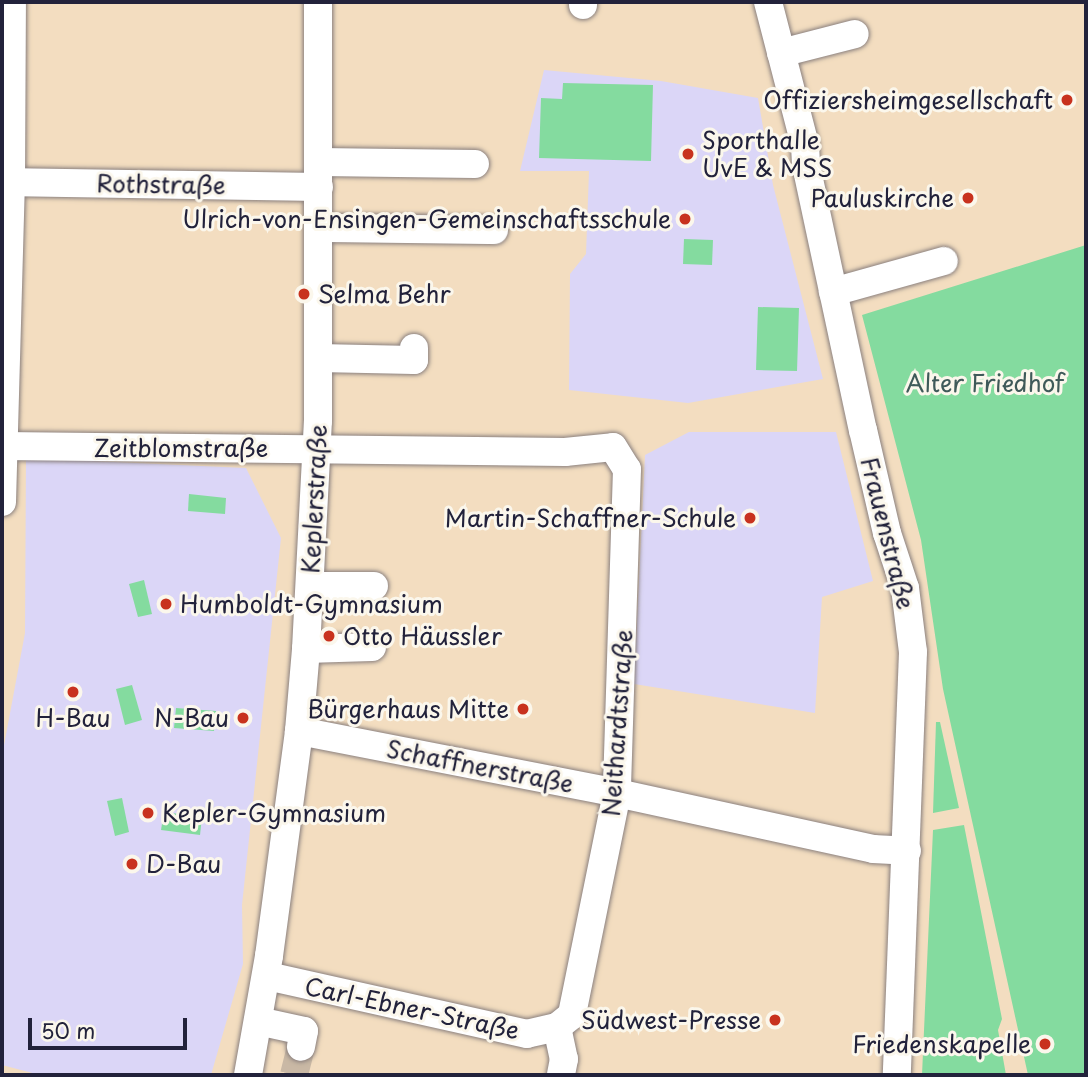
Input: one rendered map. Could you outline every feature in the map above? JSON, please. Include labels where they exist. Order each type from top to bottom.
[{"type":"street","points":[[2,502],[6,182],[12,2]]},
{"type":"street","name":"Keplerstraße","points":[[248,1075],[267,976],[299,731],[306,649],[318,449],[318,2]]},
{"type":"street","name":"Frauenstraße","points":[[768,2],[805,145],[806,165],[884,520],[905,588],[913,652],[897,1075]]},
{"type":"street","points":[[781,53],[855,34]]},
{"type":"street","name":"Rothstraße","points":[[6,182],[319,175],[475,164]]},
{"type":"street","points":[[320,228],[494,230]]},
{"type":"street","points":[[833,292],[944,261]]},
{"type":"street","points":[[318,358],[414,360],[414,348]]},
{"type":"street","name":"Zeitblomstraße","points":[[3,446],[565,452],[613,447]]},
{"type":"street","name":"Neithardtstraße","points":[[557,1027],[572,1015],[617,793],[627,469],[613,447]]},
{"type":"street","points":[[310,586],[374,586]]},
{"type":"street","points":[[306,649],[372,648]]},
{"type":"street","name":"Schaffnerstraße","points":[[299,731],[617,793],[873,849],[906,851]]},
{"type":"street","name":"Carl-Ebner-Straße","points":[[267,976],[436,1002],[527,1034],[557,1027]]},
{"type":"street","points":[[258,1021],[304,1031],[301,1047]]},
{"type":"street","points":[[557,1027],[564,1059],[561,1075]]},
{"type":"shaded area","name":"Ulrich-von-Ensingen-Gemeinschaftsschule","points":[[544,70],[661,81],[758,98],[773,185],[823,379],[688,403],[569,390],[570,274],[586,254],[589,171],[520,171]]},
{"type":"shaded area","name":"Martin-Schaffner-Schule","points":[[689,432],[836,432],[873,581],[822,597],[815,713],[634,684],[645,455]]},
{"type":"shaded area","points":[[26,458],[246,468],[281,538],[242,905],[243,964],[211,1075],[40,1075],[2,1065],[2,756],[25,633]]},
{"type":"green space","points":[[563,83],[653,85],[651,161],[539,158],[541,98],[562,99]]},
{"type":"green space","points":[[684,239],[713,240],[712,265],[683,264]]},
{"type":"green space","name":"Alter Friedhof","points":[[1086,245],[1086,1075],[1028,1075],[943,689],[921,540],[862,315]]},
{"type":"green space","points":[[758,307],[799,308],[797,371],[756,370]]},
{"type":"green space","points":[[189,494],[226,498],[225,514],[188,511]]},
{"type":"green space","points":[[144,580],[152,614],[138,617],[129,584]]},
{"type":"green space","points":[[132,685],[142,720],[125,725],[116,689]]},
{"type":"green space","points":[[176,708],[216,711],[214,731],[174,728]]},
{"type":"green space","points":[[936,722],[940,722],[959,808],[933,813]]},
{"type":"green space","points":[[122,798],[129,832],[115,836],[107,801]]},
{"type":"green space","points":[[164,812],[202,817],[200,835],[161,830]]},
{"type":"green space","points":[[964,825],[1002,1019],[998,1030],[1006,1075],[922,1075],[933,830]]},
{"type":"tunnel","points":[[294,1075],[301,1047]]},
{"type":"place","name":"Offiziersheimgesellschaft","points":[[1067,100]]},
{"type":"place","name":"Sporthalle UvE & MSS","points":[[688,154]]},
{"type":"place","name":"Pauluskirche","points":[[968,198]]},
{"type":"place","name":"Ulrich-von-Ensingen-Gemeinschaftsschule","points":[[685,219]]},
{"type":"place","name":"Selma Behr","points":[[304,294]]},
{"type":"place","name":"Martin-Schaffner-Schule","points":[[750,518]]},
{"type":"place","name":"Humboldt-Gymnasium","points":[[166,604]]},
{"type":"place","name":"Otto Häussler","points":[[329,636]]},
{"type":"place","name":"H-Bau","points":[[73,692]]},
{"type":"place","name":"Bürgerhaus Mitte","points":[[523,709]]},
{"type":"place","name":"N-Bau","points":[[243,718]]},
{"type":"place","name":"Kepler-Gymnasium","points":[[148,813]]},
{"type":"place","name":"D-Bau","points":[[132,864]]},
{"type":"place","name":"Südwest-Presse","points":[[775,1020]]},
{"type":"place","name":"Friedenskapelle","points":[[1045,1044]]}]
